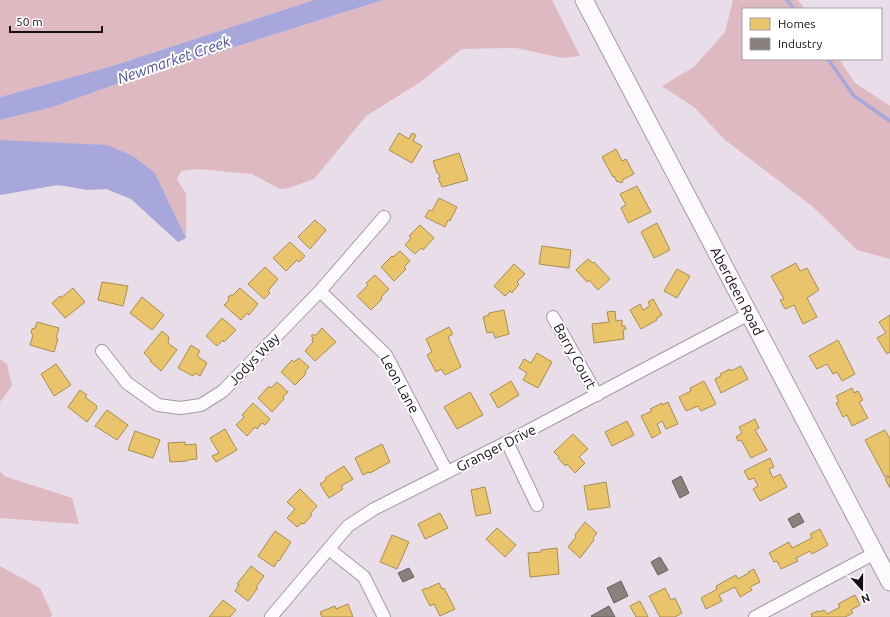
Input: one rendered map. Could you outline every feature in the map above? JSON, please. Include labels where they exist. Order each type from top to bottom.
[{"type":"main road","name":"Aberdeen Road","points":[[584,0],[890,582]]},
{"type":"street","name":"Jodys Way","points":[[102,351],[126,383],[158,405],[180,408],[201,405],[223,390],[320,291],[384,217]]},
{"type":"street","name":"Leon Lane","points":[[320,291],[386,355],[447,472]]},
{"type":"street","name":"Granger Drive","points":[[271,617],[348,526],[374,509],[507,442],[749,314]]},
{"type":"street","name":"Barry Court","points":[[553,317],[597,395]]},
{"type":"street","points":[[507,442],[537,505]]},
{"type":"street","points":[[329,549],[364,577],[384,617]]},
{"type":"street","points":[[754,617],[875,553]]},
{"type":"shaded area","points":[[0,0],[314,0],[109,67],[0,97]]},
{"type":"shaded area","points":[[383,0],[552,0],[580,56],[562,58],[516,48],[462,49],[419,83],[366,116],[314,179],[289,188],[280,189],[252,174],[198,169],[181,171],[177,179],[186,194],[186,238],[155,173],[0,140],[0,120],[53,107],[108,87]]},
{"type":"shaded area","points":[[733,0],[798,0],[804,8],[742,8],[742,60],[840,60],[855,83],[890,106],[890,259],[857,250],[812,206],[725,140],[694,107],[662,86],[694,67],[725,32]]},
{"type":"shaded area","points":[[0,359],[7,364],[12,386],[0,402]]},
{"type":"shaded area","points":[[0,471],[4,476],[72,498],[79,524],[0,518]]},
{"type":"shaded area","points":[[0,566],[40,588],[52,614],[51,617],[0,617]]},
{"type":"water","name":"Newmarket Creek","points":[[314,0],[383,0],[108,87],[53,107],[0,120],[0,97],[109,67]]},
{"type":"water","points":[[0,140],[107,145],[133,156],[155,173],[186,238],[178,242],[131,199],[106,189],[88,190],[58,185],[0,195]]},
{"type":"building: Homes","points":[[399,133],[409,139],[412,133],[416,135],[413,141],[422,146],[412,163],[389,150]]},
{"type":"building: Homes","points":[[616,149],[622,161],[626,159],[634,174],[622,180],[623,182],[620,183],[618,181],[617,182],[614,176],[613,177],[602,157]]},
{"type":"building: Homes","points":[[459,153],[468,180],[442,187],[438,178],[440,177],[433,161]]},
{"type":"building: Homes","points":[[637,186],[651,212],[628,223],[621,208],[626,205],[620,194]]},
{"type":"building: Homes","points":[[439,198],[457,207],[450,221],[448,220],[445,227],[425,217],[429,210],[432,211]]},
{"type":"building: Homes","points":[[315,220],[326,230],[310,249],[298,237]]},
{"type":"building: Homes","points":[[657,223],[670,250],[654,258],[641,232]]},
{"type":"building: Homes","points":[[420,225],[434,238],[423,250],[421,248],[415,254],[405,245],[411,238],[409,236]]},
{"type":"building: Homes","points":[[290,242],[305,256],[299,262],[297,260],[286,271],[273,258]]},
{"type":"building: Homes","points":[[542,246],[571,250],[569,268],[539,264]]},
{"type":"building: Homes","points":[[400,251],[410,261],[404,267],[406,269],[394,281],[381,267],[392,256],[393,257]]},
{"type":"building: Homes","points":[[588,259],[593,263],[594,262],[610,279],[598,290],[589,280],[587,282],[576,270]]},
{"type":"building: Homes","points":[[796,263],[800,271],[807,268],[819,290],[807,298],[817,317],[803,324],[794,305],[785,309],[780,300],[784,299],[771,276]]},
{"type":"building: Homes","points":[[514,264],[525,274],[517,282],[519,284],[512,293],[510,291],[505,296],[494,286]]},
{"type":"building: Homes","points":[[265,267],[278,279],[268,291],[270,293],[264,299],[248,284]]},
{"type":"building: Homes","points":[[677,269],[690,276],[677,298],[664,291]]},
{"type":"building: Homes","points":[[375,275],[389,289],[371,310],[357,296],[368,285],[366,283]]},
{"type":"building: Homes","points":[[102,282],[128,286],[123,306],[98,300]]},
{"type":"building: Homes","points":[[73,288],[85,302],[65,318],[52,303]]},
{"type":"building: Homes","points":[[240,288],[258,304],[249,315],[247,313],[241,320],[224,305],[229,300],[228,297],[233,295]]},
{"type":"building: Homes","points":[[142,297],[164,315],[152,330],[130,313]]},
{"type":"building: Homes","points":[[653,299],[662,315],[656,319],[657,320],[641,329],[630,310],[640,304],[643,310],[650,306],[648,302]]},
{"type":"building: Homes","points":[[504,310],[509,334],[495,338],[493,332],[487,333],[483,317],[489,315],[489,313]]},
{"type":"building: Homes","points":[[615,311],[616,321],[622,320],[622,326],[625,326],[626,329],[623,330],[624,339],[594,343],[592,324],[609,322],[607,312]]},
{"type":"building: Homes","points":[[890,315],[890,352],[887,354],[877,338],[886,333],[879,322]]},
{"type":"building: Homes","points":[[222,318],[236,330],[224,342],[223,340],[217,346],[206,336]]},
{"type":"building: Homes","points":[[37,322],[59,328],[56,338],[58,339],[54,352],[30,345],[33,335],[31,333],[32,329],[35,328]]},
{"type":"building: Homes","points":[[449,327],[453,334],[448,337],[461,367],[445,375],[441,369],[436,372],[427,355],[432,352],[426,339]]},
{"type":"building: Homes","points":[[322,328],[336,342],[315,361],[305,351],[313,342],[313,338],[311,336],[313,334],[315,336]]},
{"type":"building: Homes","points":[[162,331],[169,337],[168,343],[177,350],[161,371],[144,353]]},
{"type":"building: Homes","points":[[838,340],[855,374],[842,381],[837,372],[833,374],[827,364],[817,369],[809,356]]},
{"type":"building: Homes","points":[[191,345],[200,351],[197,356],[207,363],[200,376],[195,373],[193,376],[178,368]]},
{"type":"building: Homes","points":[[537,353],[552,362],[538,388],[523,380],[527,373],[519,368],[524,359],[531,363]]},
{"type":"building: Homes","points":[[299,358],[309,367],[305,372],[306,374],[295,385],[281,372],[292,360],[294,362]]},
{"type":"building: Homes","points":[[56,364],[71,385],[54,396],[41,374]]},
{"type":"building: Homes","points":[[741,366],[748,379],[721,393],[715,379],[721,376],[720,374],[730,369],[731,371]]},
{"type":"building: Homes","points":[[511,381],[519,395],[498,408],[490,394]]},
{"type":"building: Homes","points":[[704,381],[716,404],[701,411],[698,406],[686,411],[679,397],[691,391],[690,388]]},
{"type":"building: Homes","points":[[277,382],[288,392],[283,397],[284,399],[272,412],[258,398],[269,386],[271,388]]},
{"type":"building: Homes","points":[[852,388],[854,393],[858,391],[863,400],[859,402],[868,418],[852,426],[847,415],[843,417],[836,403],[839,402],[836,396]]},
{"type":"building: Homes","points":[[80,390],[87,395],[85,397],[97,406],[87,422],[68,407]]},
{"type":"building: Homes","points":[[470,392],[483,415],[457,429],[444,407]]},
{"type":"building: Homes","points":[[668,402],[678,424],[666,429],[662,421],[657,424],[661,433],[652,438],[641,416],[652,411],[650,409],[662,403],[662,405]]},
{"type":"building: Homes","points":[[253,403],[270,419],[265,425],[262,423],[257,429],[255,427],[247,436],[236,425],[244,417],[242,415]]},
{"type":"building: Homes","points":[[107,410],[128,425],[117,440],[95,426]]},
{"type":"building: Homes","points":[[755,419],[759,428],[755,430],[767,450],[751,458],[741,440],[738,441],[736,437],[742,433],[739,427]]},
{"type":"building: Homes","points":[[627,421],[634,435],[612,446],[605,432]]},
{"type":"building: Homes","points":[[225,429],[237,450],[216,462],[212,456],[219,453],[210,438]]},
{"type":"building: Homes","points":[[885,430],[890,439],[890,488],[885,479],[889,477],[885,477],[865,440]]},
{"type":"building: Homes","points":[[135,431],[160,440],[153,458],[128,450]]},
{"type":"building: Homes","points":[[573,434],[588,449],[579,457],[585,463],[575,473],[567,464],[565,466],[554,452]]},
{"type":"building: Homes","points":[[185,442],[185,445],[196,444],[197,459],[170,462],[168,443]]},
{"type":"building: Homes","points":[[382,444],[390,462],[370,473],[369,472],[363,475],[355,458]]},
{"type":"building: Homes","points":[[770,458],[774,467],[769,469],[773,478],[780,474],[787,487],[760,501],[753,489],[758,486],[754,478],[749,480],[744,471]]},
{"type":"building: Homes","points":[[344,466],[353,479],[341,486],[343,489],[329,498],[320,484],[326,480],[325,478]]},
{"type":"building: Homes","points":[[606,482],[610,507],[588,510],[584,486]]},
{"type":"building: Homes","points":[[485,487],[491,513],[476,516],[471,490]]},
{"type":"building: Homes","points":[[300,489],[317,506],[310,514],[312,515],[304,524],[302,523],[297,527],[287,518],[295,509],[287,502]]},
{"type":"building: Homes","points":[[440,513],[448,528],[425,539],[418,524]]},
{"type":"building: Homes","points":[[585,522],[597,533],[593,538],[594,540],[580,558],[568,547]]},
{"type":"building: Homes","points":[[497,528],[516,545],[505,557],[486,539]]},
{"type":"building: Homes","points":[[820,529],[828,545],[812,554],[810,551],[796,558],[798,561],[781,569],[777,561],[774,562],[769,553],[789,542],[792,548],[812,538],[810,534]]},
{"type":"building: Homes","points":[[275,531],[291,542],[274,567],[258,556]]},
{"type":"building: Homes","points":[[392,535],[409,542],[397,569],[380,562]]},
{"type":"building: Homes","points":[[557,548],[559,574],[530,577],[528,553],[541,552],[541,550]]},
{"type":"building: Homes","points":[[251,566],[264,576],[256,587],[258,588],[248,601],[235,591],[239,585],[237,584]]},
{"type":"building: Homes","points":[[754,569],[760,582],[750,587],[752,590],[740,597],[735,587],[719,595],[722,601],[706,609],[701,598],[717,589],[716,586],[736,575],[738,579]]},
{"type":"building: Homes","points":[[439,583],[442,589],[444,588],[455,609],[440,616],[434,604],[430,606],[422,590]]},
{"type":"building: Homes","points":[[665,588],[671,600],[675,598],[682,613],[675,617],[660,617],[649,596]]},
{"type":"building: Homes","points":[[855,595],[860,605],[851,610],[853,613],[845,617],[811,617],[811,614],[818,611],[824,610],[827,614],[840,607],[838,604]]},
{"type":"building: Homes","points":[[223,600],[236,610],[230,617],[209,617]]},
{"type":"building: Homes","points":[[640,601],[648,617],[636,617],[630,606]]},
{"type":"building: Homes","points":[[348,604],[353,617],[322,617],[320,612],[335,606],[336,609]]},
{"type":"building: Industry","points":[[681,476],[689,493],[680,498],[672,481]]},
{"type":"building: Industry","points":[[799,513],[804,522],[793,528],[788,519]]},
{"type":"building: Industry","points":[[660,557],[668,570],[658,575],[651,562]]},
{"type":"building: Industry","points":[[409,568],[414,577],[403,582],[398,573]]},
{"type":"building: Industry","points":[[621,581],[628,596],[614,603],[607,588]]},
{"type":"building: Industry","points":[[609,606],[615,617],[591,616]]},
{"type":"waterway","points":[[787,0],[793,8]]},
{"type":"waterway","points":[[829,60],[854,96],[890,121]]}]
